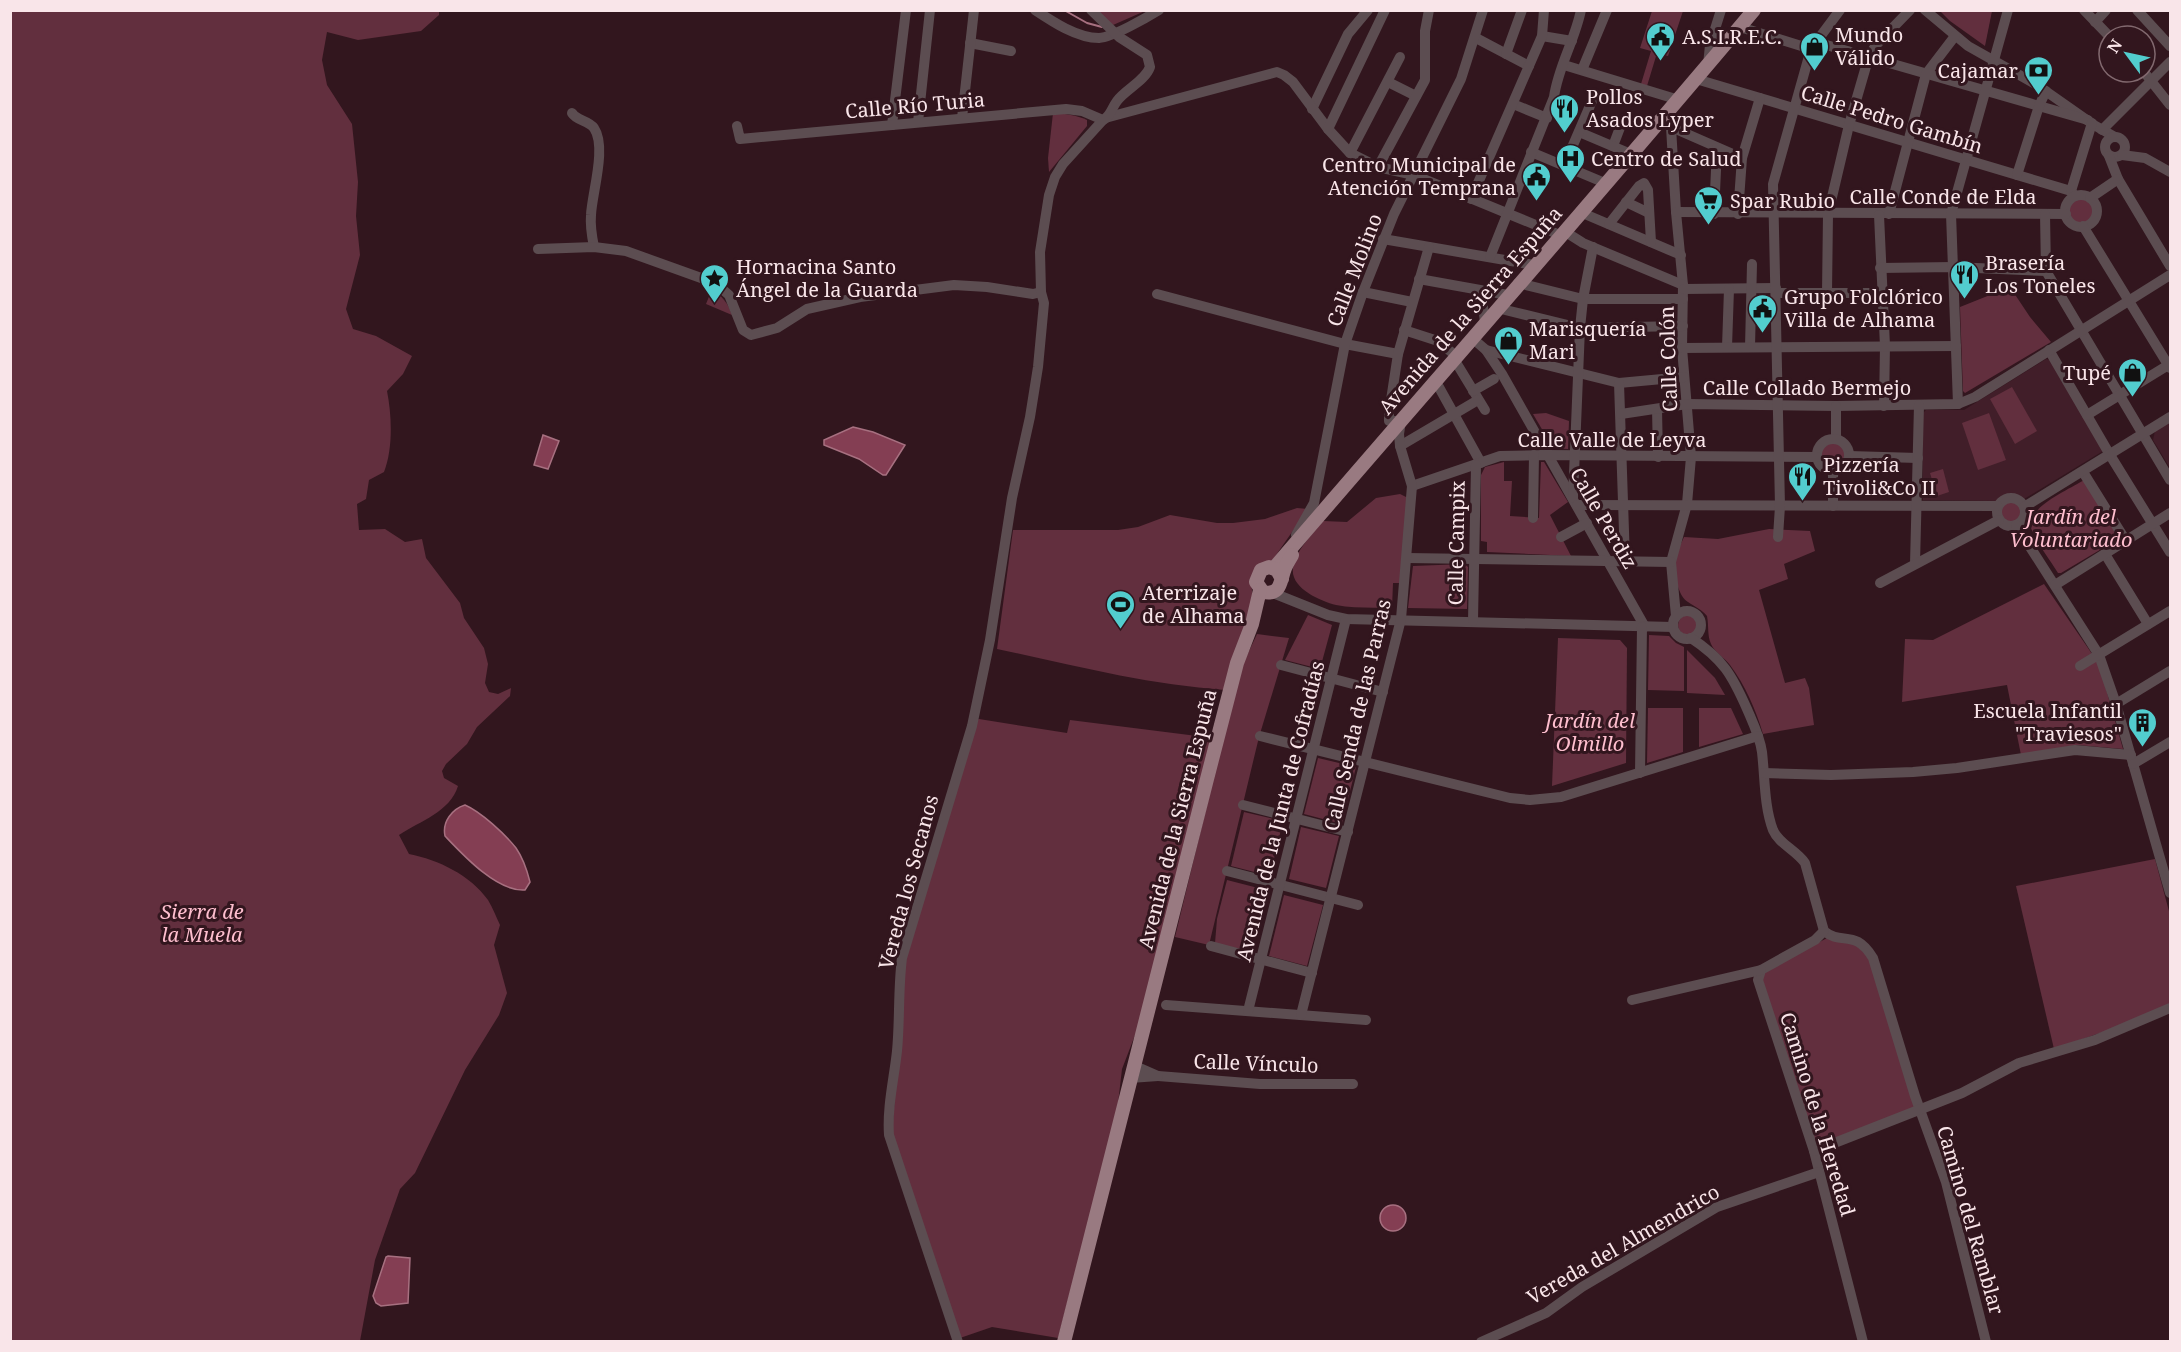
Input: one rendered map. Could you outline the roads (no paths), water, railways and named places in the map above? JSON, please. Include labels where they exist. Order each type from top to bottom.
[{"type":"main road","name":"Avenida de la Sierra Espuña","points":[[1132,1071],[1126,1075],[1128,1061],[1143,1026],[1237,663],[1252,624],[1268,592],[1256,577],[1261,570],[1277,574],[1305,532],[1333,498],[1518,283],[1631,153],[1669,122],[1680,100],[1754,10]]},
{"type":"main road","points":[[1268,592],[1279,588],[1277,574]]},
{"type":"main road","name":"Avenida de la Sierra Espuña","points":[[1064,1341],[1132,1071]]},
{"type":"street","points":[[892,125],[906,10]]},
{"type":"street","points":[[918,123],[930,10]]},
{"type":"street","points":[[962,118],[974,10]]},
{"type":"street","points":[[1035,10],[1064,29],[1098,38],[1159,10]]},
{"type":"street","points":[[1091,10],[1115,32]]},
{"type":"street","points":[[1312,109],[1348,34],[1368,10]]},
{"type":"street","points":[[1328,129],[1385,10]]},
{"type":"street","points":[[1378,167],[1425,80],[1425,31],[1429,10]]},
{"type":"street","name":"Calle Molino","points":[[1277,574],[1314,503],[1345,344],[1363,292],[1383,239],[1461,79],[1484,10]]},
{"type":"street","points":[[1506,54],[1522,10]]},
{"type":"street","points":[[1471,199],[1542,36],[1545,10]]},
{"type":"street","points":[[1490,257],[1546,118],[1577,30],[1581,10]]},
{"type":"street","points":[[1582,70],[1607,10]]},
{"type":"street","points":[[1708,65],[1710,45],[1721,10]]},
{"type":"street","points":[[1778,537],[1780,506],[1773,184],[1814,45],[1840,10]]},
{"type":"street","points":[[1827,293],[1828,214],[1849,125],[1869,56],[1876,45],[1910,10]]},
{"type":"street","points":[[1925,10],[1955,36],[2046,91],[2094,125],[2132,145],[2170,172]]},
{"type":"street","points":[[2008,10],[1951,214],[1958,404],[1975,397],[2170,274]]},
{"type":"street","points":[[2084,10],[2095,22],[2106,10]]},
{"type":"street","points":[[2137,10],[2170,46]]},
{"type":"street","points":[[1740,27],[1869,56],[2039,106],[2094,125],[2105,144],[2105,150],[2117,156],[2132,155],[2155,163]]},
{"type":"street","name":"Vereda los Secanos","points":[[958,1341],[888,1135],[887,1119],[897,1048],[898,992],[902,958],[972,726],[990,640],[1012,498],[1030,417],[1038,367],[1044,303],[1041,292],[1040,252],[1054,177],[1063,164],[1106,119],[1115,103],[1147,74],[1151,63],[1147,55],[1123,40],[1115,32]]},
{"type":"street","points":[[1542,36],[1572,41]]},
{"type":"street","points":[[1884,406],[1885,346],[1880,268],[1884,214],[1926,74],[1955,36]]},
{"type":"street","points":[[1476,38],[1529,66]]},
{"type":"street","points":[[970,43],[1011,51]]},
{"type":"street","points":[[1350,153],[1400,57]]},
{"type":"street","points":[[2157,70],[2170,62]]},
{"type":"street","points":[[1564,65],[1680,100]]},
{"type":"street","points":[[1106,119],[1277,72],[1293,82],[1328,129],[1350,153],[1378,167],[1414,175],[1508,214],[1562,233],[1683,291]]},
{"type":"street","name":"Calle Pedro Gambín","points":[[1696,79],[2073,193]]},
{"type":"street","points":[[1388,82],[1416,96]]},
{"type":"street","points":[[2073,193],[2090,198],[2096,205],[2097,214],[2092,222],[2083,226],[2072,224],[2066,214],[2094,125],[2139,84]]},
{"type":"street","points":[[2154,84],[2170,105]]},
{"type":"street","points":[[2017,175],[2046,91]]},
{"type":"street","points":[[1738,214],[1742,158],[1760,98]]},
{"type":"street","points":[[1564,166],[1592,101]]},
{"type":"street","points":[[1513,104],[1546,118]]},
{"type":"street","name":"Calle Río Turia","points":[[737,126],[740,139],[1066,109],[1082,111],[1106,119]]},
{"type":"street","points":[[572,113],[576,118],[594,128],[598,144],[591,214],[594,248]]},
{"type":"street","points":[[1612,122],[1621,125],[1613,146]]},
{"type":"street","points":[[1669,122],[1742,158]]},
{"type":"street","name":"Calle Colón","points":[[1669,122],[1681,255],[1682,348],[1691,457],[1688,504],[1671,562],[1675,622]]},
{"type":"street","points":[[1579,132],[1631,153]]},
{"type":"street","points":[[2105,144],[2109,139],[2119,139]]},
{"type":"street","points":[[2119,139],[2125,148],[2117,156],[2118,178],[2170,266]]},
{"type":"street","points":[[1714,214],[1718,148]]},
{"type":"street","points":[[1532,152],[1605,183]]},
{"type":"street","points":[[2090,198],[2118,178]]},
{"type":"street","points":[[1609,224],[1639,186],[1644,183],[1648,190],[1651,242]]},
{"type":"street","points":[[1626,202],[1649,213]]},
{"type":"street","points":[[1580,212],[1681,255]]},
{"type":"street","name":"Calle Conde de Elda","points":[[1676,213],[2066,214]]},
{"type":"street","points":[[2045,214],[2046,271],[2170,480]]},
{"type":"street","points":[[2083,226],[2170,366],[2087,415]]},
{"type":"street","points":[[1383,239],[1534,265]]},
{"type":"street","points":[[1401,421],[1391,422],[1389,419],[1398,354],[1429,247]]},
{"type":"street","points":[[1593,247],[1580,328],[1575,502],[1780,506],[1998,506]]},
{"type":"street","points":[[538,249],[594,248],[635,253],[715,283],[729,295],[743,330],[751,335],[777,328],[807,309],[860,297],[954,285],[998,288],[1033,294],[1041,292]]},
{"type":"street","points":[[1749,347],[1752,264]]},
{"type":"street","points":[[1880,268],[1953,267],[2046,271]]},
{"type":"street","points":[[1419,279],[1508,295]]},
{"type":"street","points":[[1518,283],[1583,299],[1729,289],[1881,293]]},
{"type":"street","points":[[1727,347],[1729,289]]},
{"type":"street","points":[[1483,291],[1485,322]]},
{"type":"street","points":[[1363,292],[1412,302]]},
{"type":"street","points":[[1156,294],[1345,344],[1398,354]]},
{"type":"street","points":[[1497,308],[1580,328],[1683,326]]},
{"type":"street","points":[[1404,330],[1438,341],[1455,358],[1485,410]]},
{"type":"street","name":"Calle Perdiz","points":[[1472,338],[1486,350],[1575,502],[1644,627]]},
{"type":"street","points":[[1682,348],[1956,346]]},
{"type":"street","points":[[1486,350],[1619,383],[1684,377]]},
{"type":"street","points":[[2049,350],[2170,552]]},
{"type":"street","points":[[1400,446],[1454,414],[1494,379]]},
{"type":"street","name":"Calle Campix","points":[[1436,380],[1478,464],[1473,559],[1473,621]]},
{"type":"street","points":[[1619,383],[1625,561]]},
{"type":"street","name":"Calle Collado Bermejo","points":[[1620,414],[1687,404],[1884,406],[1958,404]]},
{"type":"street","points":[[1916,564],[1919,405]]},
{"type":"street","points":[[1836,406],[1836,439]]},
{"type":"street","points":[[1657,409],[1658,457]]},
{"type":"street","points":[[2024,507],[2170,417]]},
{"type":"street","name":"Calle Senda de las Parras","points":[[1302,1015],[1401,619],[1412,486],[1400,446],[1398,434],[1401,421]]},
{"type":"street","points":[[1836,439],[1846,446],[1849,456],[1842,468],[1833,471],[1821,465],[1817,457],[1823,442],[1836,439]]},
{"type":"street","points":[[1533,518],[1534,455]]},
{"type":"street","name":"Calle Valle de Leyva","points":[[1412,486],[1500,456],[1817,457]]},
{"type":"street","points":[[1849,456],[1918,458]]},
{"type":"street","points":[[1833,471],[1833,506]]},
{"type":"street","points":[[2083,472],[2126,541]]},
{"type":"street","points":[[1318,486],[1323,497],[1333,498]]},
{"type":"street","points":[[2009,498],[2018,500],[2024,507],[2024,517],[2016,525],[2005,525],[1999,520],[1996,510],[2001,502],[2009,498]]},
{"type":"street","points":[[2055,585],[2170,513]]},
{"type":"street","points":[[1880,583],[1999,520]]},
{"type":"street","points":[[1561,537],[1587,524]]},
{"type":"street","points":[[2016,525],[2099,655],[2167,870],[2170,893]]},
{"type":"street","points":[[2104,554],[2148,624]]},
{"type":"street","points":[[1407,558],[1671,562]]},
{"type":"street","points":[[1277,574],[1303,603]]},
{"type":"street","name":"Calle Colón","points":[[1673,587],[1689,611]]},
{"type":"street","points":[[1268,592],[1303,603],[1328,615],[1346,619],[1644,627],[1675,622],[1684,611],[1689,611],[1700,619],[1700,630],[1706,649]]},
{"type":"street","points":[[2080,666],[2170,610]]},
{"type":"street","name":"Avenida de la Junta de Cofradías","points":[[1248,1011],[1346,619]]},
{"type":"street","points":[[1632,1000],[1761,970],[1815,940],[1824,931],[1804,863],[1799,855],[1778,838],[1773,830],[1768,810],[1762,750],[1733,677],[1706,649],[1691,638],[1679,636],[1675,622]]},
{"type":"street","points":[[1640,773],[1644,627]]},
{"type":"street","points":[[1691,638],[1696,636],[1700,630]]},
{"type":"street","points":[[1281,665],[1383,692]]},
{"type":"street","points":[[2116,704],[2170,671]]},
{"type":"street","points":[[1260,736],[1530,801],[1561,797],[1758,736]]},
{"type":"street","points":[[1764,773],[1831,775],[1913,772],[1957,768],[2075,750],[2132,759],[2170,742]]},
{"type":"street","points":[[1243,805],[1348,832]]},
{"type":"street","points":[[1227,871],[1358,905]]},
{"type":"street","name":"Camino del Ramblar","points":[[1824,931],[1837,937],[1857,940],[1873,958],[1920,1109],[1946,1182],[1986,1341]]},
{"type":"street","points":[[1211,946],[1312,974]]},
{"type":"street","name":"Camino de la Heredad","points":[[1761,970],[1758,980],[1814,1151],[1863,1341]]},
{"type":"street","points":[[1166,1005],[1366,1020]]},
{"type":"street","points":[[1814,1151],[1962,1093],[2019,1063],[2095,1040],[2170,1008]]},
{"type":"street","name":"Calle Vínculo","points":[[1132,1071],[1158,1076],[1260,1084],[1353,1084]]},
{"type":"street","name":"Vereda del Almendrico","points":[[1481,1341],[1546,1313],[1581,1287],[1717,1207],[1819,1172]]},
{"type":"waterway","points":[[1064,10],[1087,23],[1102,27]]},
{"type":"place","name":"A.S.I.R.E.C.","points":[[1661,62]]},
{"type":"place","name":"Mundo Válido","points":[[1814,72]]},
{"type":"place","name":"Cajamar","points":[[2039,96]]},
{"type":"place","name":"Pollos Asados Lyper","points":[[1565,134]]},
{"type":"place","name":"Centro de Salud","points":[[1570,184]]},
{"type":"place","name":"Centro Municipal de Atención Temprana","points":[[1537,202]]},
{"type":"place","name":"Spar Rubio","points":[[1709,226]]},
{"type":"place","name":"Brasería Los Toneles","points":[[1964,300]]},
{"type":"place","name":"Hornacina Santo Ángel de la Guarda","points":[[715,304]]},
{"type":"place","name":"Grupo Folclórico Villa de Alhama","points":[[1763,334]]},
{"type":"place","name":"Marisquería Mari","points":[[1508,366]]},
{"type":"place","name":"Tupé","points":[[2132,398]]},
{"type":"place","name":"Pizzería Tivoli&Co II","points":[[1802,502]]},
{"type":"place","name":"Aterrizaje de Alhama","points":[[1121,630]]},
{"type":"place","name":"Escuela Infantil \"Traviesos\"","points":[[2143,748]]},
{"type":"park label","name":"Jardín del Voluntariado","points":[[2071,528]]},
{"type":"park label","name":"Jardín del Olmillo","points":[[1590,732]]},
{"type":"park label","name":"Sierra de la Muela","points":[[202,922]]}]
